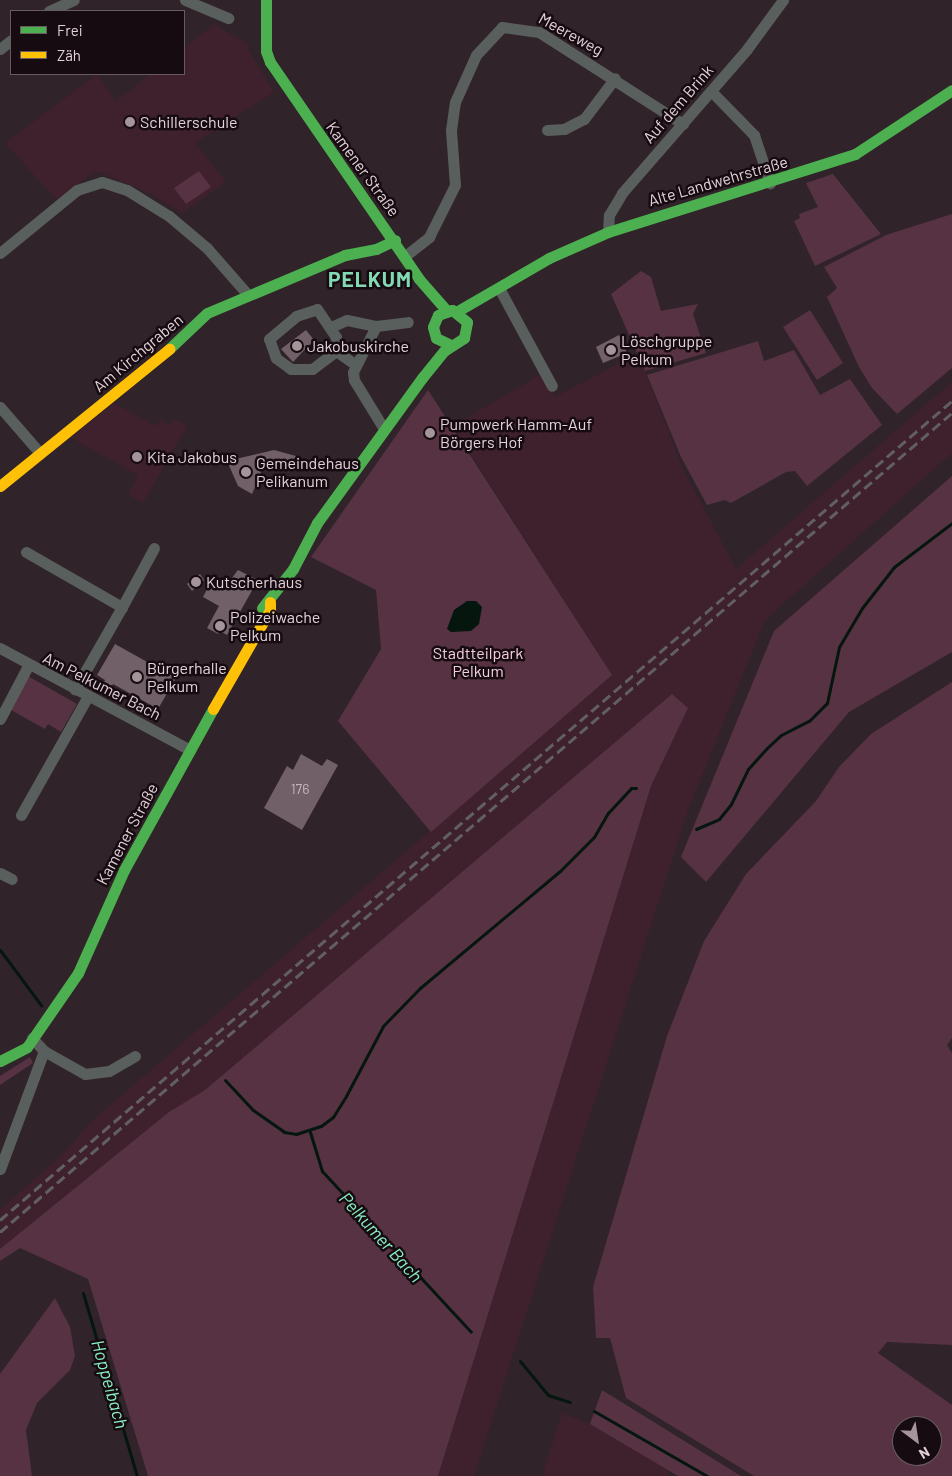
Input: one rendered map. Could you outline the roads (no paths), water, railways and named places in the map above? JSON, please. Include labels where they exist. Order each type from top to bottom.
[{"type":"main road","name":"Kamener Straße","points":[[266,0],[267,37],[280,77],[395,240],[419,279],[435,319]]},
{"type":"main road","name":"Alte Landwehrstraße","points":[[452,311],[489,295],[548,258],[608,232],[770,183],[855,154],[952,90]]},
{"type":"main road","name":"Am Kirchgraben","points":[[0,486],[188,334],[207,312],[345,255],[376,249],[395,240]]},
{"type":"main road","name":"Kamener Straße","points":[[419,279],[452,311]]},
{"type":"main road","name":"Alte Landwehrstraße","points":[[467,322],[489,295]]},
{"type":"main road","points":[[452,311],[467,322],[464,338],[451,345],[436,338],[435,319],[452,311]]},
{"type":"main road","name":"Kamener Straße","points":[[422,378],[436,338]]},
{"type":"main road","name":"Kamener Straße","points":[[4,1059],[12,1049],[31,1038],[52,1015],[78,973],[124,870],[250,641],[270,610],[270,602],[286,573],[293,569],[305,549],[310,534],[422,378],[451,345]]},
{"type":"street","points":[[51,10],[74,0]]},
{"type":"street","points":[[185,0],[228,18]]},
{"type":"street","name":"Auf dem Brink","points":[[608,232],[609,215],[616,200],[711,91],[783,0]]},
{"type":"street","name":"Meereweg","points":[[405,256],[429,237],[455,185],[450,130],[455,102],[472,62],[496,30],[514,26],[539,32],[615,78],[683,124]]},
{"type":"street","points":[[0,49],[10,41]]},
{"type":"street","points":[[547,130],[564,128],[584,119],[615,78]]},
{"type":"street","points":[[711,91],[754,135],[770,183]]},
{"type":"street","points":[[0,253],[78,190],[102,182],[127,190],[169,216],[207,248],[248,295]]},
{"type":"street","points":[[499,288],[552,386]]},
{"type":"street","points":[[317,309],[331,327],[338,345],[336,351],[312,369],[298,371],[276,358],[269,344],[272,333],[309,310],[317,309]]},
{"type":"street","points":[[331,327],[348,320],[365,321],[376,326],[408,322]]},
{"type":"street","points":[[376,326],[356,366],[354,380],[384,429]]},
{"type":"street","points":[[336,351],[356,366]]},
{"type":"street","points":[[0,406],[40,454]]},
{"type":"street","points":[[75,689],[154,548]]},
{"type":"street","points":[[26,552],[122,606]]},
{"type":"street","name":"Am Pelkumer Bach","points":[[0,648],[28,666],[190,750]]},
{"type":"street","points":[[0,719],[28,666]]},
{"type":"street","points":[[21,815],[88,696]]},
{"type":"street","points":[[0,873],[12,879]]},
{"type":"street","points":[[31,1038],[44,1051],[85,1074],[109,1071],[135,1056]]},
{"type":"street","points":[[0,1168],[44,1051]]},
{"type":"waterway","points":[[696,829],[719,819],[731,804],[748,769],[767,748],[781,735],[809,721],[827,703],[839,647],[862,608],[894,567],[952,523]]},
{"type":"waterway","points":[[225,1080],[253,1110],[284,1132],[296,1134],[321,1126],[333,1117],[383,1026],[420,988],[560,871],[594,837],[608,813],[631,788],[636,788]]},
{"type":"waterway","name":"Pelkumer Bach","points":[[0,950],[41,1005]]},
{"type":"waterway","name":"Pelkumer Bach","points":[[310,1132],[322,1171],[471,1332]]},
{"type":"waterway","name":"Hoppeibach","points":[[83,1293],[137,1476]]},
{"type":"waterway","name":"Pelkumer Bach","points":[[520,1361],[548,1395],[570,1402]]},
{"type":"waterway","name":"Pelkumer Bach","points":[[594,1411],[707,1476]]},
{"type":"railway","points":[[0,1220],[952,401]]},
{"type":"railway","points":[[0,1232],[952,413]]},
{"type":"place","name":"Schillerschule","points":[[130,122]]},
{"type":"place","name":"Jakobuskirche","points":[[297,346]]},
{"type":"place","name":"Löschgruppe Pelkum","points":[[611,350]]},
{"type":"place","name":"Pumpwerk Hamm-Auf Börgers Hof","points":[[430,433]]},
{"type":"place","name":"Kita Jakobus","points":[[137,457]]},
{"type":"place","name":"Gemeindehaus Pelikanum","points":[[246,472]]},
{"type":"place","name":"Kutscherhaus","points":[[196,582]]},
{"type":"place","name":"Polizeiwache Pelkum","points":[[220,626]]},
{"type":"place","name":"Bürgerhalle Pelkum","points":[[137,677]]},
{"type":"district","name":"PELKUM","points":[[370,279]]},
{"type":"park label","name":"Stadtteilpark Pelkum","points":[[478,662]]}]
